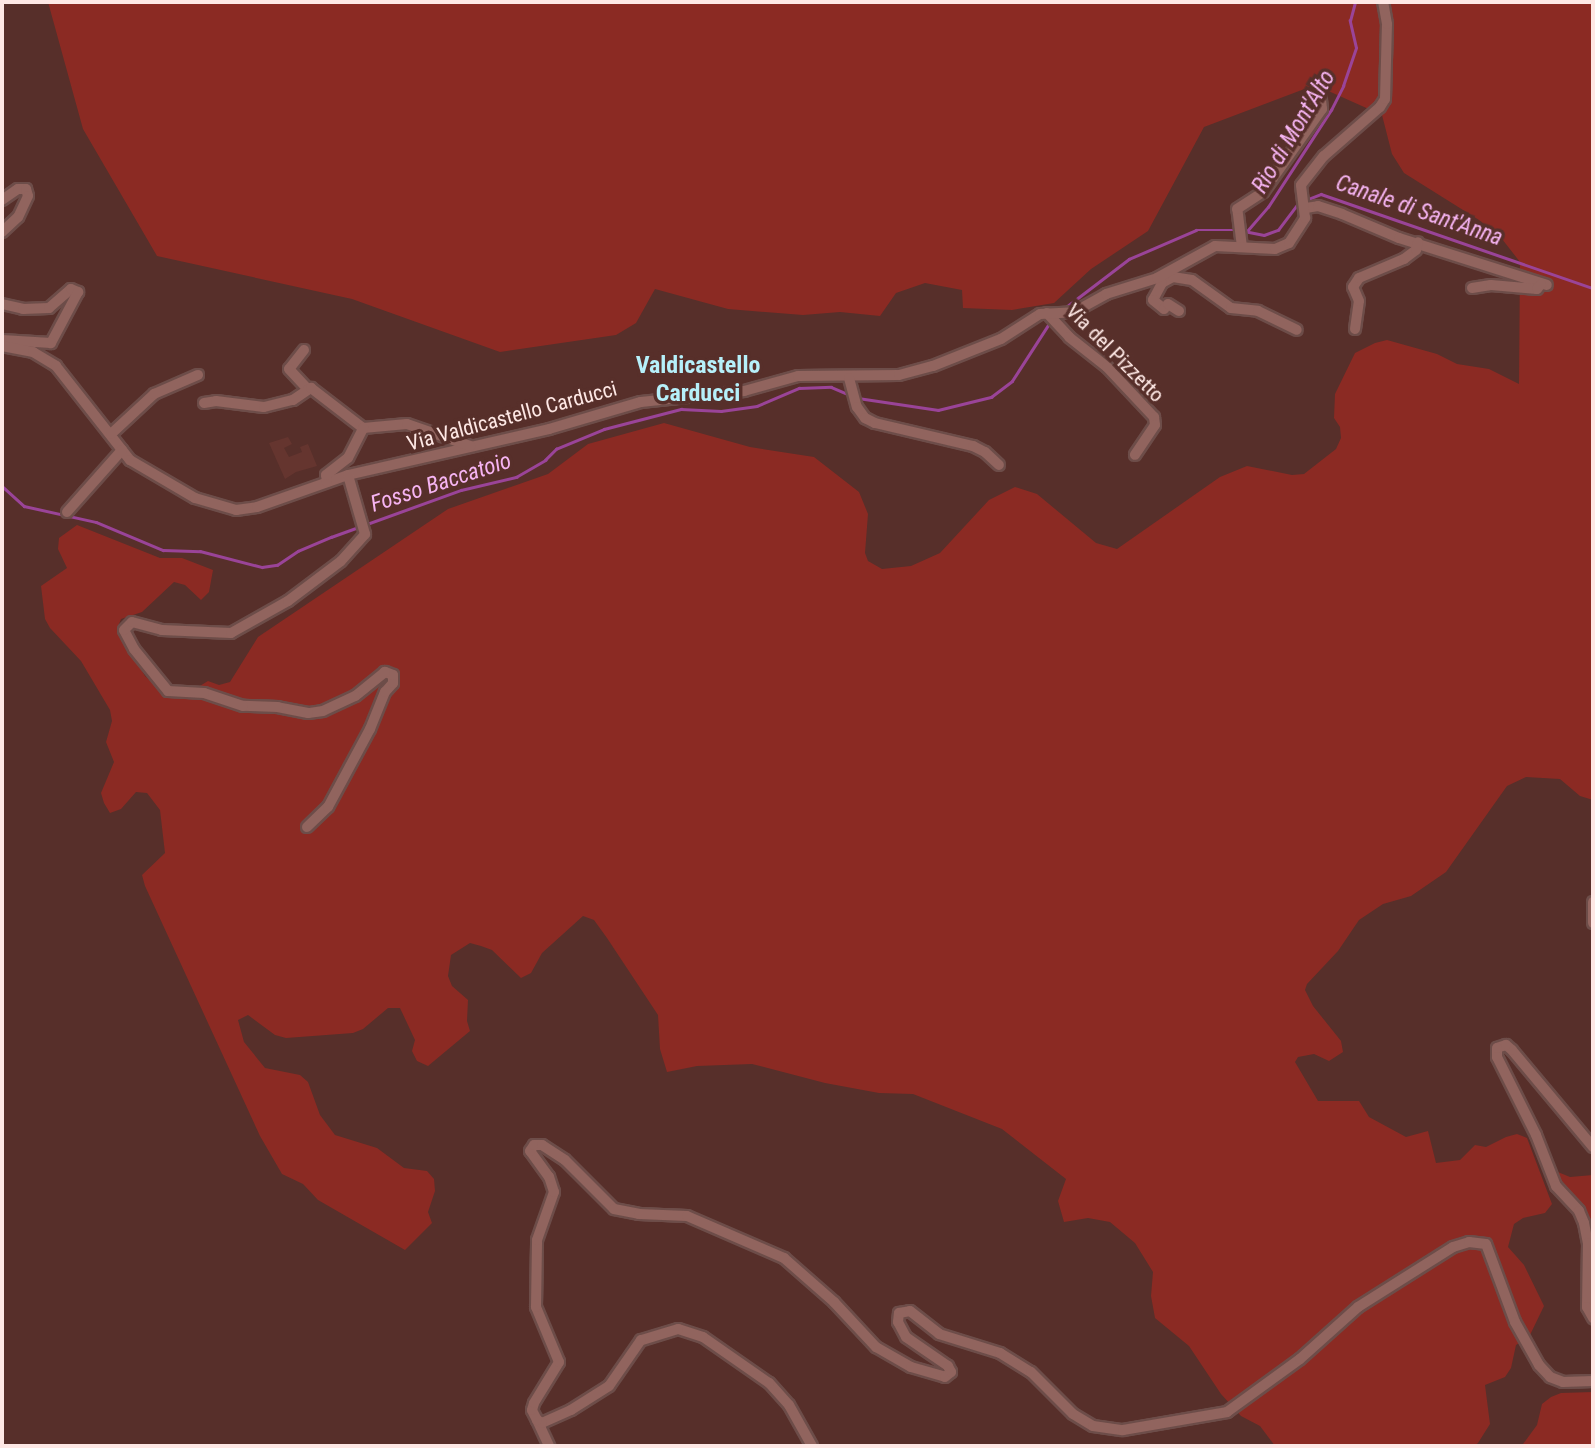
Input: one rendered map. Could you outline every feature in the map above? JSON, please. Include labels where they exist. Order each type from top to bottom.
[{"type":"street","name":"Via Valdicastello Carducci","points":[[2,346],[33,352],[56,366],[130,460],[172,487],[226,509],[257,507],[348,475],[395,467],[471,446],[549,429],[641,402],[744,391],[799,376],[849,378],[899,375],[933,366],[1001,339],[1040,314],[1074,312],[1106,294],[1159,280],[1215,246],[1242,245],[1275,249],[1289,243],[1305,218],[1300,185],[1318,163],[1380,107],[1385,99],[1387,24],[1383,2]]},
{"type":"street","points":[[1242,245],[1241,220],[1237,209],[1263,192],[1322,108],[1321,99],[1316,95],[1308,102]]},
{"type":"street","points":[[2,200],[18,189],[26,188],[29,196],[18,217],[2,232]]},
{"type":"street","points":[[1304,204],[1318,206],[1544,285],[1537,289],[1491,285],[1472,288]]},
{"type":"street","points":[[1355,329],[1359,301],[1353,287],[1359,278],[1404,260],[1416,250],[1418,242]]},
{"type":"street","points":[[1179,311],[1168,304],[1164,309],[1153,300],[1159,280],[1173,277],[1192,280],[1231,308],[1258,311],[1297,330]]},
{"type":"street","points":[[2,304],[23,309],[49,309],[71,289],[78,292],[51,343],[2,340]]},
{"type":"street","name":"Via del Pizzetto","points":[[1047,313],[1107,367],[1154,417],[1155,425],[1135,455]]},
{"type":"street","points":[[304,350],[289,369],[307,388],[314,390],[363,428],[407,424],[471,446]]},
{"type":"street","points":[[111,434],[154,394],[198,375]]},
{"type":"street","points":[[849,378],[857,407],[865,418],[875,424],[973,446],[985,452],[999,465]]},
{"type":"street","points":[[204,403],[216,401],[264,407],[293,400],[307,388]]},
{"type":"street","points":[[327,482],[326,475],[348,458],[363,428]]},
{"type":"street","points":[[67,512],[122,450]]},
{"type":"street","points":[[307,827],[328,807],[370,729],[385,692],[393,683],[393,675],[385,672],[355,696],[323,711],[308,713],[278,707],[243,706],[204,693],[168,691],[140,658],[124,630],[132,622],[162,630],[231,634],[288,601],[319,579],[361,541],[364,525],[348,475]]},
{"type":"street","points":[[1593,902],[1593,923]]},
{"type":"street","points":[[1593,1147],[1512,1050],[1506,1045],[1497,1048],[1497,1057],[1536,1135],[1556,1186],[1579,1211],[1584,1223],[1588,1243],[1587,1307],[1593,1318]]},
{"type":"street","points":[[549,1446],[532,1410],[559,1363],[536,1307],[537,1240],[554,1192],[550,1177],[530,1151],[534,1145],[542,1145],[565,1160],[614,1209],[639,1214],[687,1216],[784,1258],[834,1302],[876,1347],[911,1367],[945,1377],[951,1372],[948,1366],[906,1337],[898,1322],[899,1313],[910,1311],[939,1334],[1000,1353],[1031,1372],[1073,1414],[1093,1426],[1123,1430],[1227,1412],[1300,1359],[1358,1307],[1453,1247],[1469,1242],[1486,1244],[1515,1322],[1539,1365],[1550,1377],[1563,1382],[1593,1381]]},
{"type":"street","points":[[539,1422],[608,1386],[619,1367],[641,1340],[678,1329],[703,1337],[769,1383],[789,1405],[812,1446]]},
{"type":"shaded area","points":[[48,2],[1593,2],[1593,800],[1580,796],[1560,779],[1526,777],[1507,786],[1446,872],[1411,896],[1383,904],[1359,920],[1338,951],[1307,984],[1305,990],[1313,1006],[1341,1041],[1343,1052],[1329,1061],[1314,1054],[1298,1057],[1295,1062],[1318,1101],[1359,1101],[1369,1117],[1406,1137],[1428,1131],[1436,1163],[1460,1160],[1475,1145],[1486,1147],[1517,1134],[1527,1138],[1552,1204],[1545,1213],[1523,1218],[1514,1224],[1508,1247],[1524,1265],[1544,1306],[1529,1337],[1516,1345],[1511,1368],[1505,1377],[1485,1385],[1490,1424],[1478,1443],[1474,1446],[1275,1446],[1260,1426],[1241,1416],[1221,1394],[1189,1346],[1155,1318],[1151,1296],[1153,1272],[1135,1243],[1110,1222],[1088,1218],[1064,1222],[1058,1201],[1066,1179],[1002,1129],[913,1094],[879,1093],[825,1083],[752,1064],[697,1066],[667,1072],[660,1049],[658,1015],[594,920],[583,916],[542,953],[531,973],[521,978],[492,950],[481,946],[470,943],[451,955],[448,976],[452,986],[468,1000],[467,1021],[470,1031],[428,1066],[417,1061],[412,1051],[415,1040],[400,1008],[388,1008],[363,1029],[353,1033],[286,1038],[275,1035],[248,1015],[238,1020],[244,1042],[265,1068],[300,1075],[308,1082],[320,1115],[335,1135],[377,1148],[404,1168],[427,1171],[434,1179],[435,1191],[428,1212],[432,1223],[405,1250],[318,1200],[303,1184],[282,1174],[260,1136],[145,886],[142,875],[165,853],[160,810],[147,793],[136,792],[121,809],[110,813],[104,803],[101,793],[114,762],[106,742],[112,721],[110,710],[81,661],[50,628],[45,619],[41,586],[67,568],[58,549],[59,538],[77,525],[160,558],[182,558],[213,570],[209,592],[201,600],[185,585],[174,582],[142,612],[121,619],[117,629],[145,676],[169,697],[180,698],[208,681],[219,685],[230,682],[258,637],[448,509],[548,474],[588,444],[664,423],[750,447],[814,457],[859,492],[868,514],[865,553],[868,561],[882,569],[911,566],[940,553],[989,500],[1015,487],[1037,494],[1096,543],[1117,549],[1220,477],[1247,466],[1292,475],[1304,474],[1336,449],[1341,438],[1340,427],[1334,418],[1335,394],[1355,353],[1375,343],[1387,340],[1437,354],[1457,364],[1489,369],[1519,384],[1520,262],[1502,239],[1479,220],[1404,173],[1392,154],[1382,115],[1315,85],[1204,127],[1148,231],[1091,269],[1054,303],[1012,310],[963,308],[962,290],[925,283],[896,293],[880,316],[840,312],[803,315],[728,309],[655,289],[636,323],[616,335],[500,352],[352,299],[157,256],[83,129]]},
{"type":"shaded area","points":[[288,437],[292,444],[284,448],[289,457],[302,452],[300,447],[308,444],[317,466],[296,472],[285,479],[269,443]]},
{"type":"shaded area","points":[[1553,1170],[1570,1177],[1593,1175],[1593,1305],[1590,1225],[1582,1204],[1558,1183]]},
{"type":"shaded area","points":[[1593,1392],[1593,1446],[1523,1444],[1537,1425],[1542,1404],[1551,1397],[1561,1393]]},
{"type":"waterway","name":"Rio di Mont'Alto","points":[[1247,231],[1268,207],[1331,110],[1343,86],[1356,48],[1350,21],[1355,2]]},
{"type":"waterway","name":"Canale di Sant'Anna","points":[[1306,200],[1321,194],[1593,288]]},
{"type":"waterway","name":"Canale di Sant'Anna","points":[[1244,231],[1264,235],[1278,230],[1299,202]]},
{"type":"waterway","name":"Fosso Baccatoio","points":[[1062,310],[1129,259],[1196,230],[1238,230]]},
{"type":"waterway","name":"Fosso Baccatoio","points":[[858,398],[938,410],[991,397],[1012,381],[1050,322]]},
{"type":"waterway","name":"Fosso Baccatoio","points":[[2,486],[24,506],[96,522],[163,550],[200,551],[262,567],[277,565],[298,551],[331,537],[461,490],[516,477],[545,460],[556,449],[604,429],[681,409],[721,411],[757,406],[799,388],[831,387],[852,396]]},
{"type":"district","name":"Valdicastello Carducci","points":[[698,380]]}]
